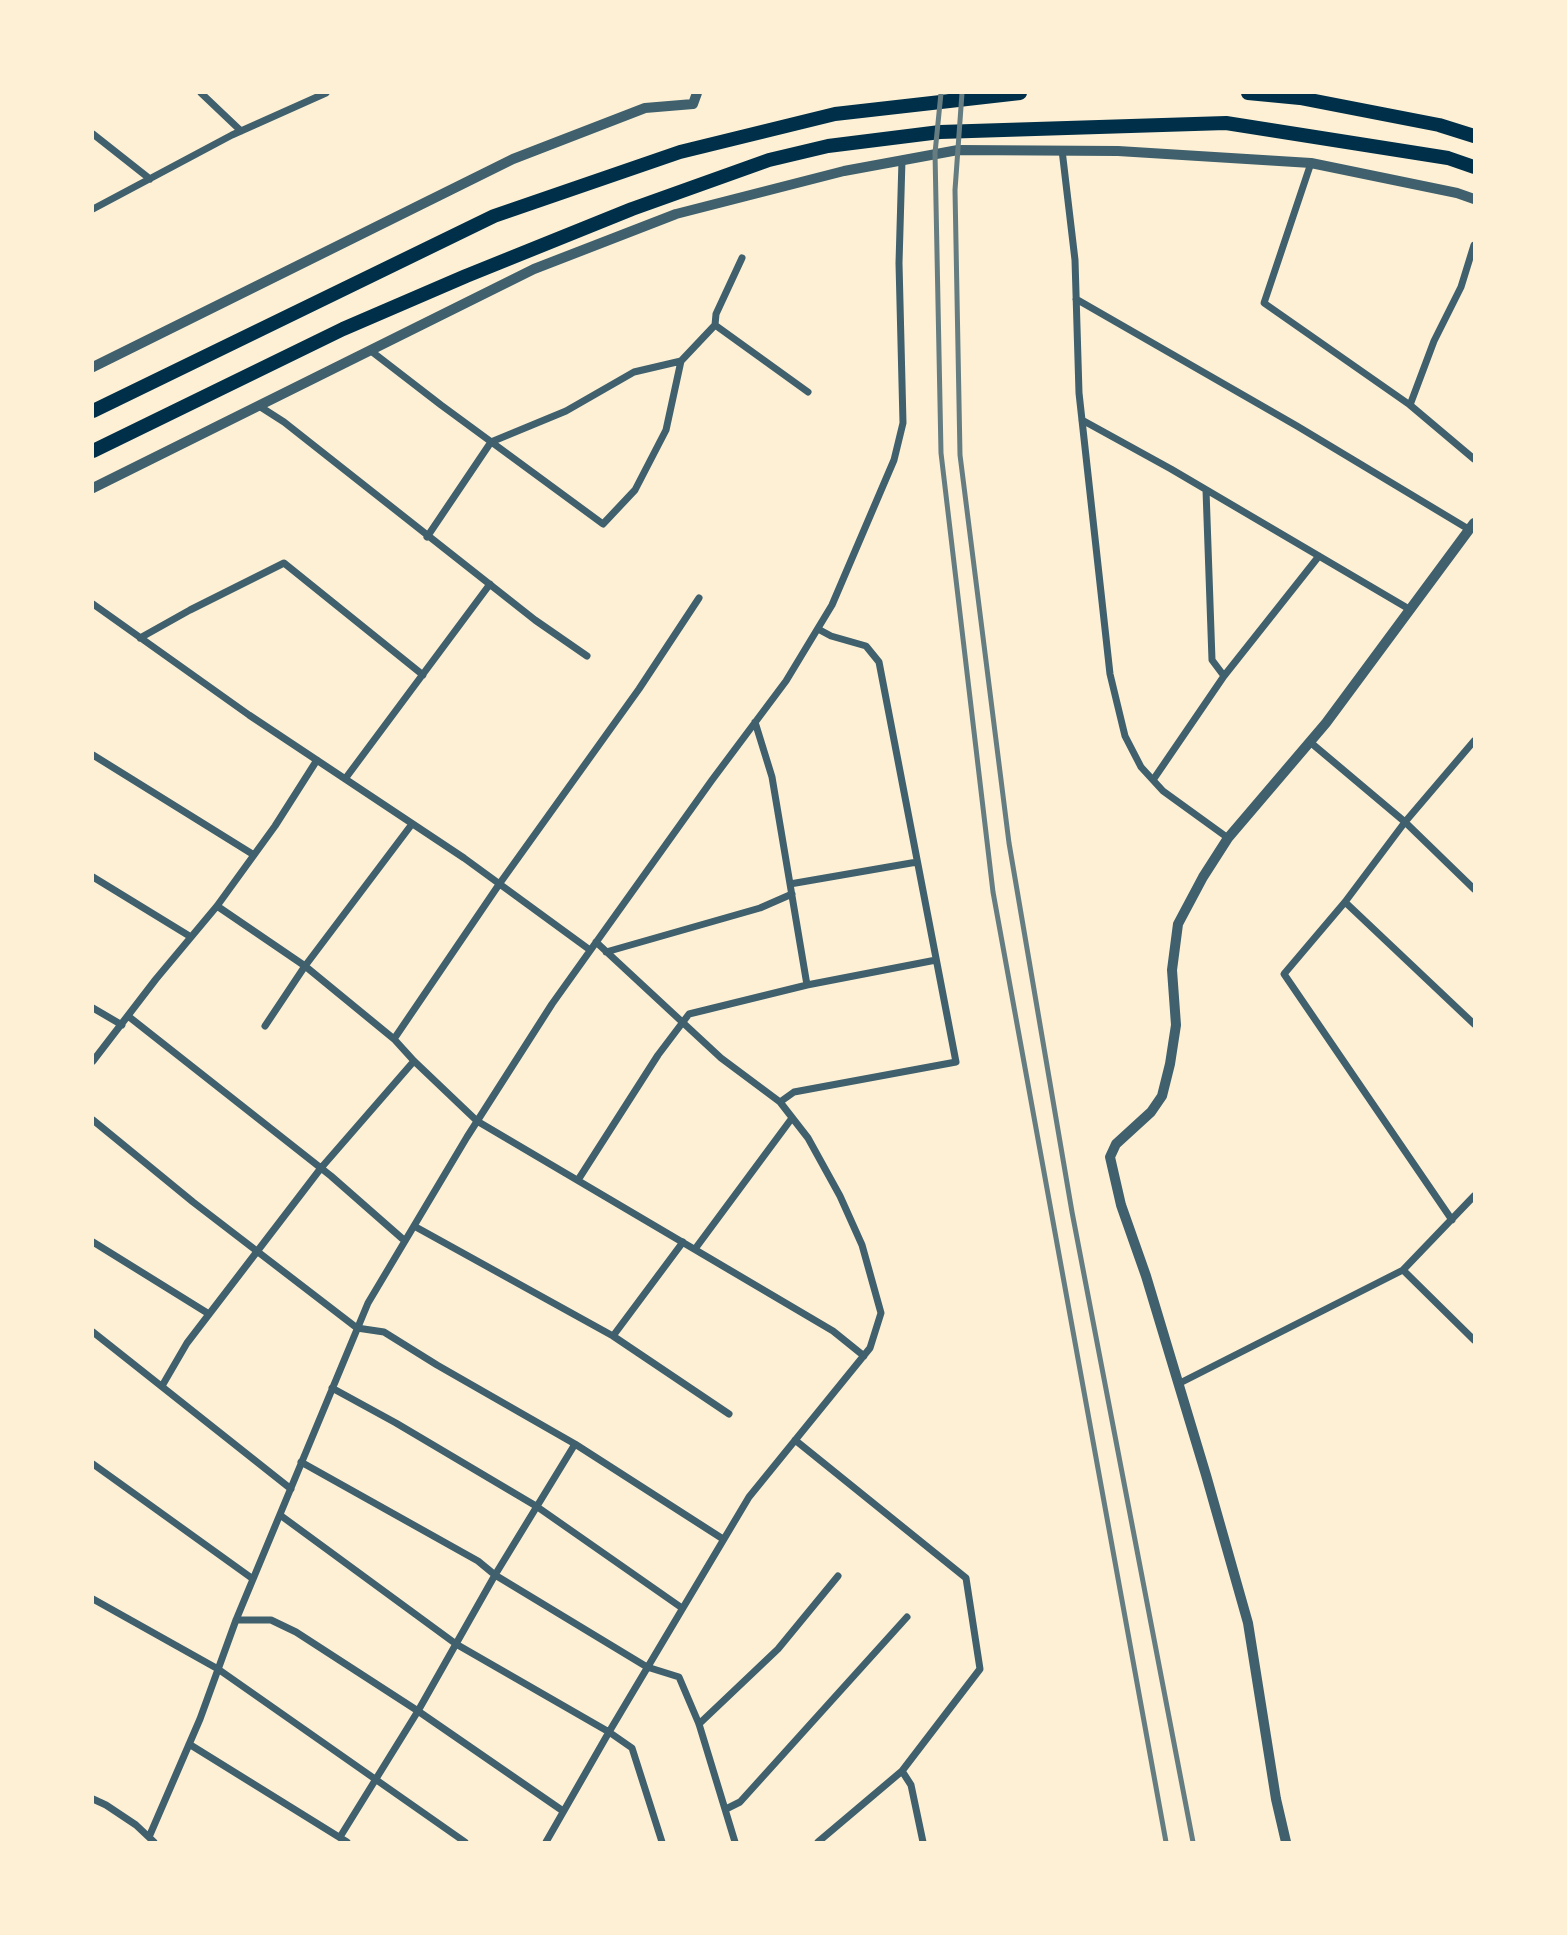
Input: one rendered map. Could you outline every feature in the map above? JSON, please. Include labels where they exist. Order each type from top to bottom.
[{"type":"highway","points":[[93,411],[494,216],[680,152],[835,114],[1020,93]]},
{"type":"highway","points":[[1248,93],[1301,95],[1439,125],[1474,136]]},
{"type":"highway","points":[[93,451],[343,329],[466,275],[769,160],[828,146],[940,132],[1226,123],[1448,158],[1474,167]]},
{"type":"street","points":[[201,93],[241,131]]},
{"type":"street","points":[[93,209],[241,131],[326,93]]},
{"type":"street","points":[[93,367],[513,159],[645,108],[693,104],[697,93]]},
{"type":"street","points":[[93,134],[150,179]]},
{"type":"street","points":[[93,488],[534,268],[676,214],[844,171],[958,150],[1118,150],[1311,163],[1457,193],[1474,199]]},
{"type":"street","points":[[1062,150],[1074,260],[1079,393],[1110,674],[1125,736],[1141,767],[1163,791],[1228,838]]},
{"type":"street","points":[[93,1799],[136,1825],[151,1840],[236,1620],[368,1303],[477,1121],[552,1004],[786,681],[832,605],[894,460],[903,423],[899,263],[902,160]]},
{"type":"street","points":[[1311,163],[1264,303],[1410,405],[1474,459]]},
{"type":"street","points":[[1410,405],[1434,341],[1461,287],[1474,245]]},
{"type":"street","points":[[371,351],[603,524],[635,490],[666,430],[681,361],[715,325],[716,314],[742,258]]},
{"type":"street","points":[[1076,299],[1472,526],[1310,742],[1228,838],[1203,877],[1178,924],[1172,970],[1176,1025],[1162,1096],[1151,1112],[1116,1144],[1110,1157],[1121,1205],[1146,1276],[1248,1623],[1276,1799],[1286,1842]]},
{"type":"street","points":[[715,325],[808,392]]},
{"type":"street","points":[[428,537],[491,442],[566,411],[634,372],[681,361]]},
{"type":"street","points":[[259,406],[294,430],[428,537],[587,656]]},
{"type":"street","points":[[1082,420],[1206,489],[1409,609]]},
{"type":"street","points":[[1206,489],[1212,660],[1224,676]]},
{"type":"street","points":[[1153,780],[1224,676],[1319,556]]},
{"type":"street","points":[[140,638],[284,563],[422,675]]},
{"type":"street","points":[[345,779],[490,584]]},
{"type":"street","points":[[394,1039],[500,883],[639,689],[699,598]]},
{"type":"street","points":[[93,604],[500,883],[590,950]]},
{"type":"street","points":[[780,1102],[794,1092],[956,1062],[879,662],[866,646],[817,629]]},
{"type":"street","points":[[755,723],[772,777],[807,985]]},
{"type":"street","points":[[1310,742],[1405,822],[1474,889]]},
{"type":"street","points":[[1452,1220],[1284,974],[1345,902],[1405,822],[1474,743]]},
{"type":"street","points":[[93,755],[254,855]]},
{"type":"street","points":[[93,1061],[217,906],[317,760]]},
{"type":"street","points":[[265,1026],[305,966],[412,824]]},
{"type":"street","points":[[790,884],[917,862]]},
{"type":"street","points":[[93,877],[191,937]]},
{"type":"street","points":[[606,952],[760,908],[792,894]]},
{"type":"street","points":[[1345,902],[1474,1024]]},
{"type":"street","points":[[217,906],[305,966],[394,1039],[477,1121],[833,1331],[864,1356]]},
{"type":"street","points":[[546,1842],[749,1497],[870,1348],[881,1313],[862,1245],[840,1196],[808,1138],[780,1102],[721,1058],[596,942]]},
{"type":"street","points":[[578,1181],[658,1055],[689,1014],[807,985],[936,960]]},
{"type":"street","points":[[93,1008],[122,1025]]},
{"type":"street","points":[[128,1016],[321,1168],[405,1241]]},
{"type":"street","points":[[162,1386],[187,1343],[321,1168],[414,1061]]},
{"type":"street","points":[[695,1249],[792,1118]]},
{"type":"street","points":[[93,1120],[193,1202],[357,1328],[384,1332],[575,1444],[723,1539]]},
{"type":"street","points":[[1178,1384],[1403,1270],[1474,1196]]},
{"type":"street","points":[[414,1226],[612,1336],[729,1414]]},
{"type":"street","points":[[93,1242],[209,1314]]},
{"type":"street","points":[[612,1336],[683,1242]]},
{"type":"street","points":[[1403,1270],[1474,1340]]},
{"type":"street","points":[[93,1332],[291,1489]]},
{"type":"street","points":[[332,1388],[536,1506],[682,1608]]},
{"type":"street","points":[[795,1440],[966,1578],[980,1669],[902,1771],[818,1842]]},
{"type":"street","points":[[189,1744],[344,1840],[495,1575],[575,1444]]},
{"type":"street","points":[[302,1462],[478,1561],[495,1575],[647,1667],[679,1677],[699,1724],[735,1842]]},
{"type":"street","points":[[93,1464],[253,1579]]},
{"type":"street","points":[[280,1515],[456,1644],[632,1748],[662,1842]]},
{"type":"street","points":[[699,1724],[778,1649],[838,1576]]},
{"type":"street","points":[[93,1599],[218,1669],[465,1842]]},
{"type":"street","points":[[726,1809],[740,1802],[906,1617]]},
{"type":"street","points":[[236,1620],[271,1620],[296,1632],[418,1711],[563,1811]]},
{"type":"street","points":[[902,1771],[911,1785],[923,1842]]},
{"type":"railway","points":[[941,93],[935,153],[941,453],[993,892],[1166,1842]]},
{"type":"railway","points":[[962,93],[955,190],[960,455],[1009,843],[1072,1212],[1193,1842]]}]
